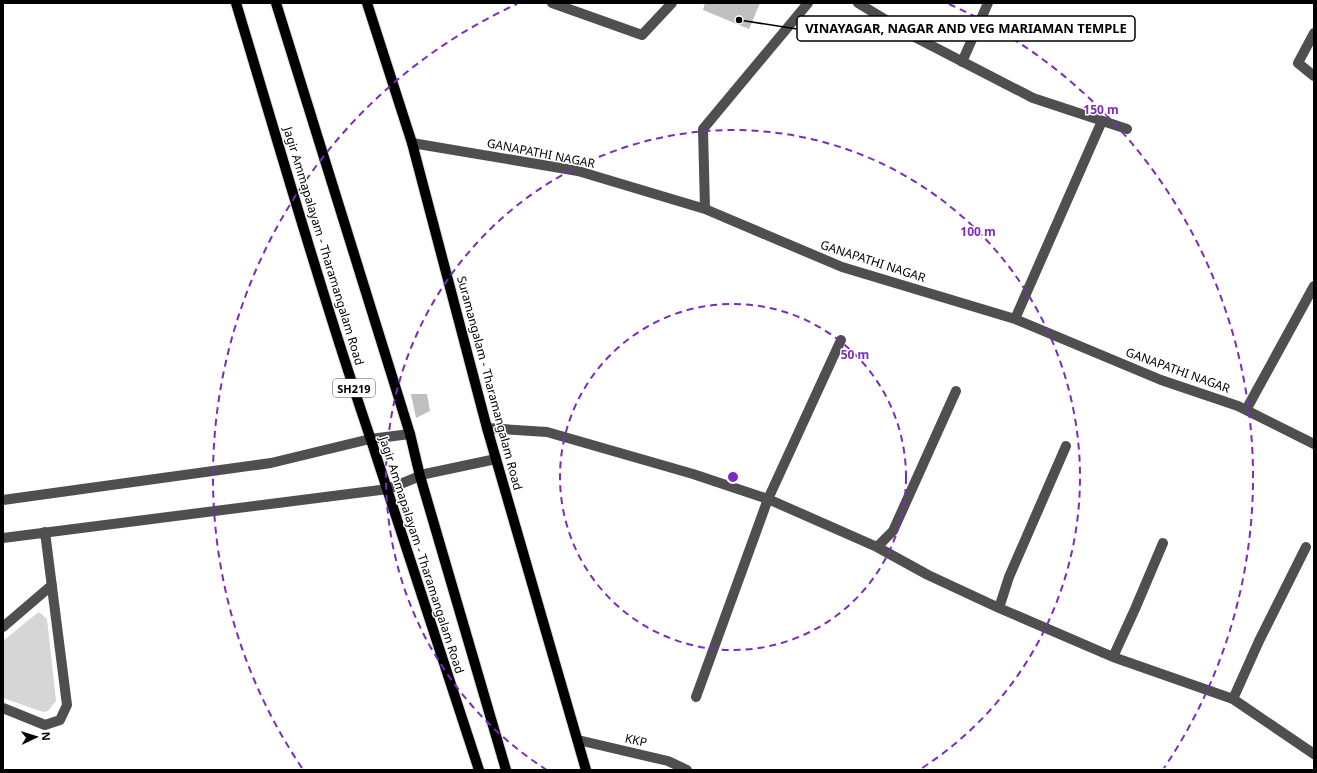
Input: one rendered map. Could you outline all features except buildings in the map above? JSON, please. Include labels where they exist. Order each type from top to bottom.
[{"type":"main road","name":"Jagir Ammapalayam - Tharamangalam Road","points":[[236,3],[294,198],[370,439],[388,489],[479,770]]},
{"type":"main road","points":[[276,3],[410,434],[420,476],[506,770]]},
{"type":"main road","name":"Suramangalam - Tharamangalam Road","points":[[367,3],[412,142],[487,428],[586,770]]},
{"type":"street","points":[[552,3],[642,35],[672,3]]},
{"type":"street","points":[[705,209],[702,129],[808,3]]},
{"type":"street","points":[[858,3],[909,34],[1033,98],[1127,129]]},
{"type":"street","points":[[962,62],[988,3]]},
{"type":"street","points":[[1314,32],[1298,63],[1314,76]]},
{"type":"street","points":[[1015,319],[1102,121]]},
{"type":"street","name":"GANAPATHI NAGAR","points":[[412,142],[578,171],[705,209],[842,267],[1015,319],[1161,380],[1238,406],[1314,444]]},
{"type":"street","points":[[1246,410],[1314,286]]},
{"type":"street","points":[[696,697],[768,499],[841,340]]},
{"type":"street","points":[[877,547],[893,531],[956,391]]},
{"type":"street","points":[[487,428],[547,432],[693,474],[768,499],[877,547],[928,575],[1000,608],[1113,657],[1233,699],[1314,754]]},
{"type":"street","points":[[3,500],[271,463],[370,439],[410,434]]},
{"type":"street","points":[[1000,608],[1009,577],[1066,446]]},
{"type":"street","points":[[3,538],[388,489],[426,474],[496,459]]},
{"type":"street","points":[[3,708],[45,725],[60,720],[67,705],[45,532]]},
{"type":"street","points":[[1113,657],[1163,543]]},
{"type":"street","points":[[1233,699],[1259,641],[1306,547]]},
{"type":"street","points":[[3,627],[52,585]]},
{"type":"street","name":"KKP","points":[[578,740],[668,761],[687,770]]},
{"type":"shaded area","points":[[39,612],[47,619],[56,701],[48,711],[43,712],[3,698],[3,641]]},
{"type":"place","name":"VINAYAGAR, NAGAR AND VEG MARIAMAN TEMPLE","points":[[739,20]]}]
